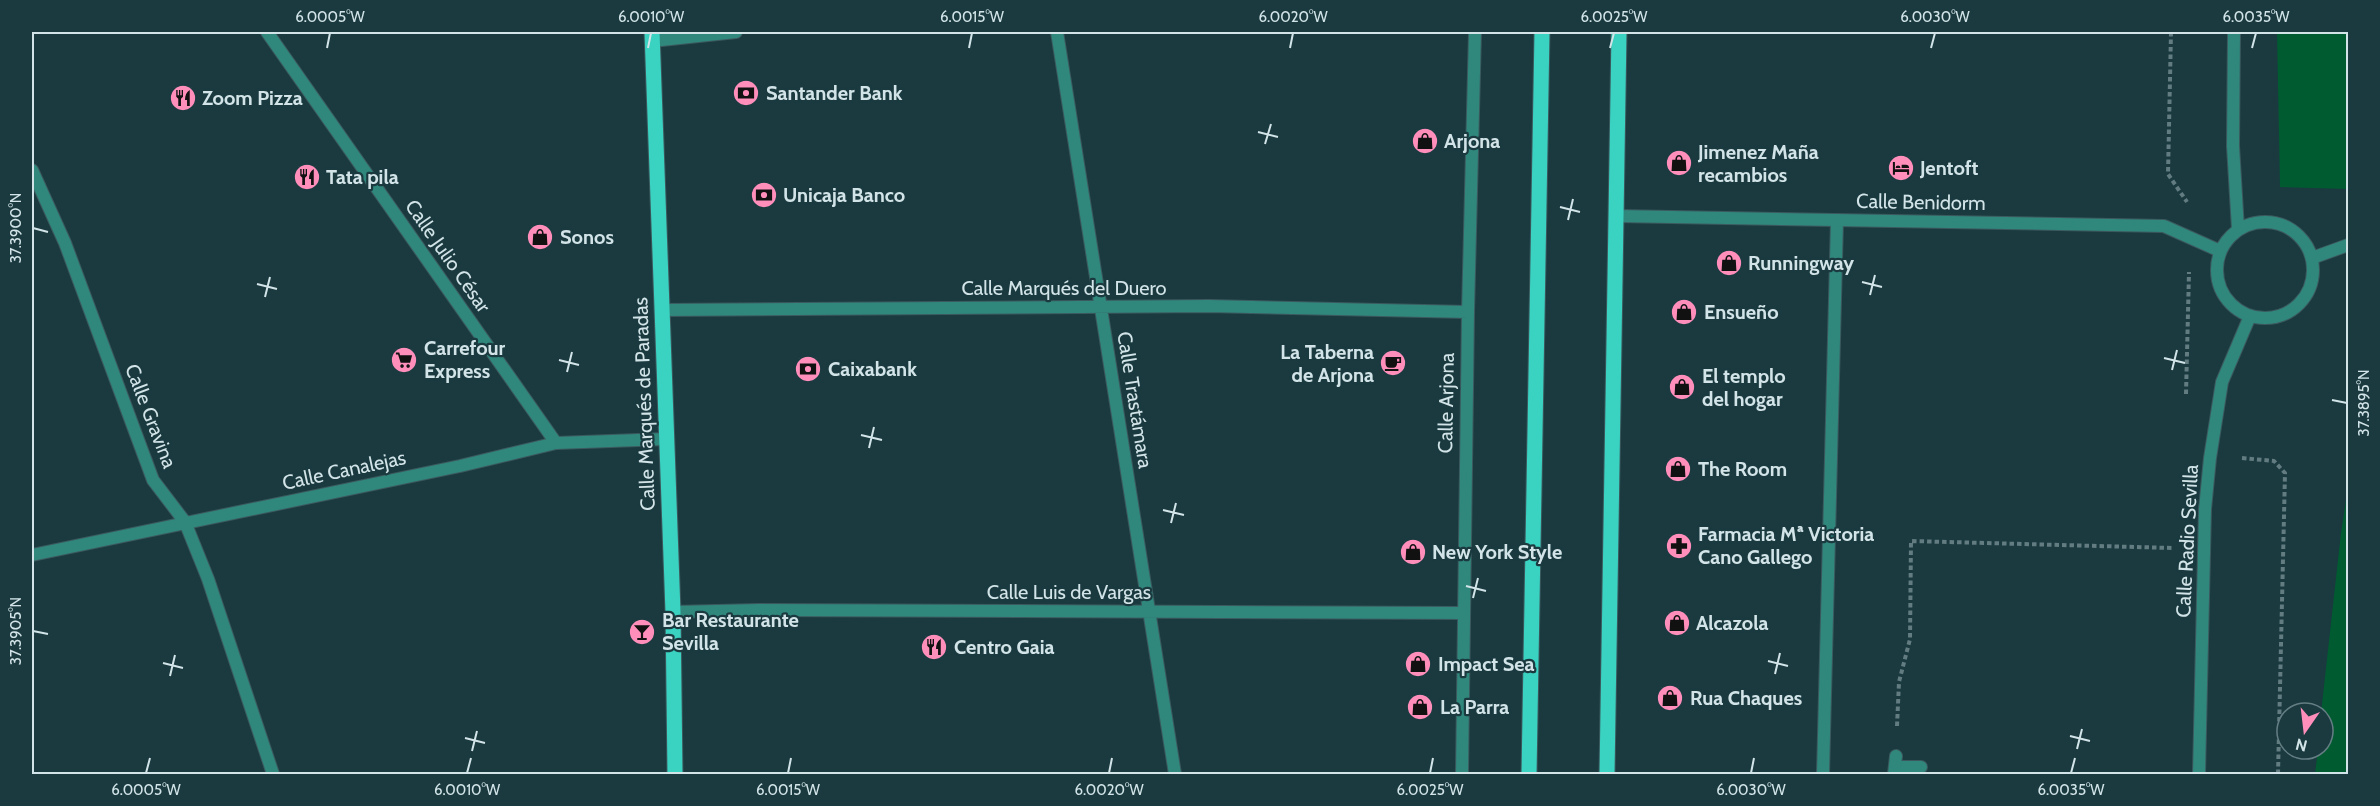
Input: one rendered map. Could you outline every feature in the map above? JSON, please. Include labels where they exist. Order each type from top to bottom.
[{"type":"main road","points":[[1529,774],[1542,32]]},
{"type":"main road","points":[[1607,774],[1619,32]]},
{"type":"main road","name":"Calle Marqués de Paradas","points":[[652,36],[673,612],[675,774]]},
{"type":"street","name":"Calle Julio César","points":[[267,32],[556,443]]},
{"type":"street","points":[[652,36],[735,32]]},
{"type":"street","name":"Calle Trastámara","points":[[1057,32],[1174,774]]},
{"type":"street","name":"Calle Arjona","points":[[1462,774],[1468,312],[1475,32]]},
{"type":"street","points":[[2234,32],[2233,146],[2238,229]]},
{"type":"street","name":"Calle Gravina","points":[[32,171],[65,243],[153,480],[185,522],[208,579],[273,774]]},
{"type":"street","name":"Calle Benidorm","points":[[1617,216],[2164,226],[2220,251]]},
{"type":"street","points":[[1823,774],[1837,220]]},
{"type":"street","points":[[2267,221],[2283,225],[2296,232],[2306,243],[2312,258],[2314,273],[2311,287],[2304,300],[2293,310],[2280,316],[2265,318],[2250,316],[2236,309],[2225,297],[2218,283],[2216,267],[2220,251],[2227,239],[2238,229],[2252,223],[2267,221]]},
{"type":"street","points":[[2312,258],[2349,245]]},
{"type":"street","name":"Calle Marqués del Duero","points":[[661,310],[1209,306],[1468,312]]},
{"type":"street","name":"Calle Radio Sevilla","points":[[2199,774],[2205,508],[2210,458],[2222,382],[2250,316]]},
{"type":"street","name":"Calle Canalejas","points":[[32,555],[460,466],[556,443],[666,439]]},
{"type":"street","name":"Calle Luis de Vargas","points":[[673,612],[770,610],[1464,613]]},
{"type":"street","points":[[1895,766],[1922,767]]},
{"type":"path","points":[[1895,766],[1899,682],[1910,639],[1911,541],[2204,550]]},
{"type":"green space","points":[[2277,32],[2348,32],[2348,189],[2280,187]]},
{"type":"green space","points":[[2348,487],[2348,774],[2315,774],[2317,761],[2335,761],[2335,701],[2322,701]]},
{"type":"place","name":"Santander Bank","points":[[746,93]]},
{"type":"place","name":"Zoom Pizza","points":[[183,98]]},
{"type":"place","name":"Arjona","points":[[1425,141]]},
{"type":"place","name":"Jimenez Maña recambios","points":[[1679,163]]},
{"type":"place","name":"Jentoft","points":[[1901,168]]},
{"type":"place","name":"Tata pila","points":[[307,177]]},
{"type":"place","name":"Unicaja Banco","points":[[764,195]]},
{"type":"place","name":"Sonos","points":[[540,237]]},
{"type":"place","name":"Runningway","points":[[1729,263]]},
{"type":"place","name":"Ensueño","points":[[1684,312]]},
{"type":"place","name":"Carrefour Express","points":[[404,360]]},
{"type":"place","name":"La Taberna de Arjona","points":[[1393,363]]},
{"type":"place","name":"Caixabank","points":[[808,369]]},
{"type":"place","name":"El templo del hogar","points":[[1682,387]]},
{"type":"place","name":"The Room","points":[[1678,469]]},
{"type":"place","name":"Farmacia Mª Victoria Cano Gallego","points":[[1679,546]]},
{"type":"place","name":"New York Style","points":[[1413,552]]},
{"type":"place","name":"Alcazola","points":[[1677,623]]},
{"type":"place","name":"Bar Restaurante Sevilla","points":[[642,632]]},
{"type":"place","name":"Centro Gaia","points":[[934,647]]},
{"type":"place","name":"Impact Sea","points":[[1418,664]]},
{"type":"place","name":"Rua Chaques","points":[[1670,698]]},
{"type":"place","name":"La Parra","points":[[1420,707]]}]
